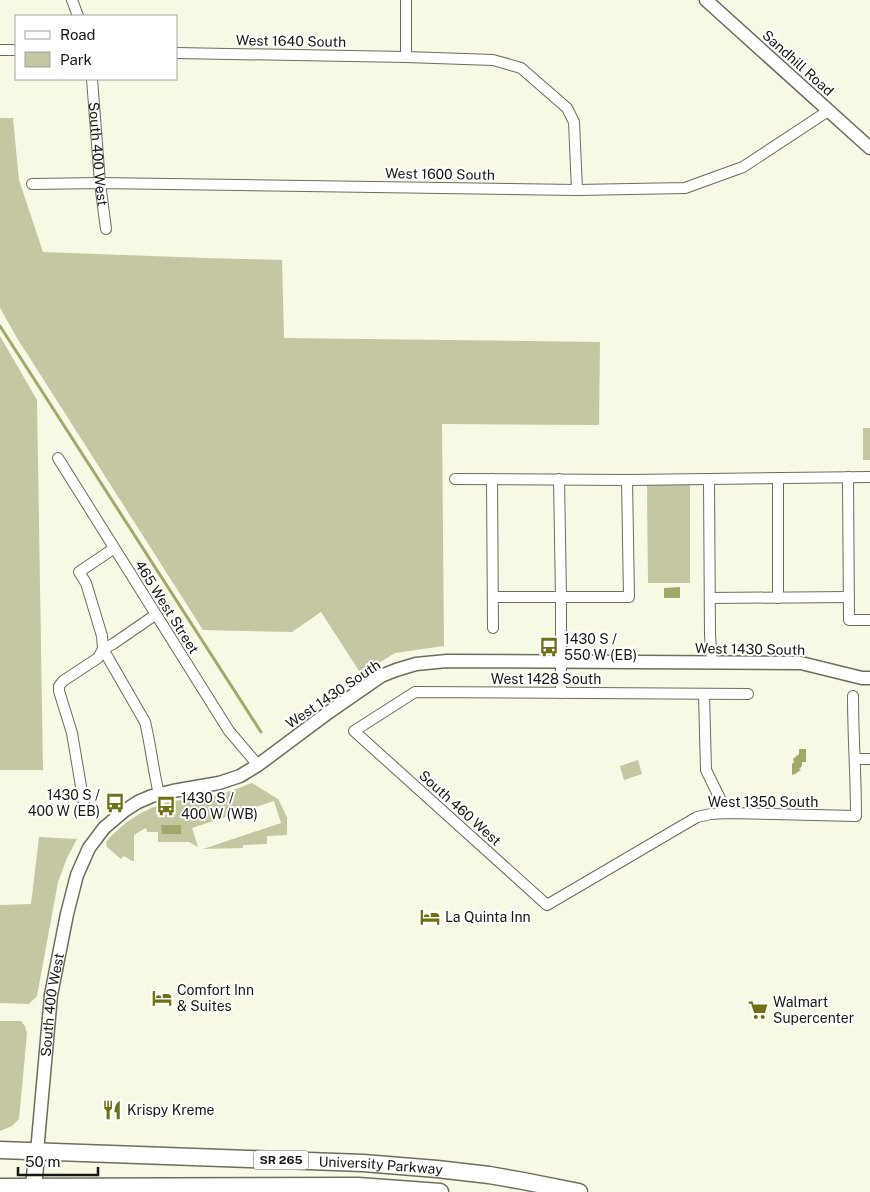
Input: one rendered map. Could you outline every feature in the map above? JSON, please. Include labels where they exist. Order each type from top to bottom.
[{"type":"main road","name":"University Parkway","points":[[0,1150],[363,1163],[437,1168],[489,1175],[580,1192]]},
{"type":"main road","name":"South 400 West","points":[[34,1190],[38,1152]]},
{"type":"main road","name":"University Parkway","points":[[0,1187],[34,1190],[358,1186],[440,1192]]},
{"type":"street","points":[[72,0],[78,15]]},
{"type":"street","points":[[406,0],[406,57]]},
{"type":"street","name":"Sandhill Road","points":[[706,0],[870,148]]},
{"type":"street","points":[[0,50],[15,50]]},
{"type":"street","name":"West 1640 South","points":[[178,53],[493,60],[521,68],[567,108],[574,122],[577,190]]},
{"type":"street","name":"South 400 West","points":[[92,80],[100,183],[106,229]]},
{"type":"street","name":"West 1600 South","points":[[32,184],[100,183],[577,190],[685,188],[743,167],[828,111]]},
{"type":"street","name":"465 West Street","points":[[58,458],[229,731],[258,765]]},
{"type":"street","points":[[848,477],[849,620],[870,620]]},
{"type":"street","points":[[455,479],[627,480],[870,477]]},
{"type":"street","points":[[778,478],[778,598]]},
{"type":"street","points":[[492,479],[493,628]]},
{"type":"street","points":[[559,479],[561,693]]},
{"type":"street","points":[[709,479],[712,662]]},
{"type":"street","points":[[493,597],[629,597],[627,480]]},
{"type":"street","points":[[114,549],[79,572],[86,584],[102,636],[103,648],[144,722],[159,794]]},
{"type":"street","points":[[710,598],[849,597]]},
{"type":"street","points":[[85,810],[72,732],[59,686],[63,681],[98,658],[103,648],[113,644],[155,615]]},
{"type":"street","name":"West 1430 South","points":[[104,828],[138,802],[173,790],[219,783],[240,776],[381,676],[416,664],[447,661],[801,663],[862,678],[870,678]]},
{"type":"street","name":"West 1428 South","points":[[354,731],[415,692],[748,694]]},
{"type":"street","points":[[704,694],[706,770],[727,813]]},
{"type":"street","points":[[853,696],[853,747],[855,759],[870,759]]},
{"type":"street","name":"South 460 West","points":[[354,731],[547,905]]},
{"type":"street","name":"West 1350 South","points":[[547,905],[697,817],[727,813],[856,816],[855,759]]},
{"type":"street","name":"South 400 West","points":[[38,1152],[51,994],[67,914],[77,875],[89,848],[104,828]]},
{"type":"green space","points":[[0,118],[13,118],[19,180],[43,252],[282,260],[284,338],[600,342],[599,425],[442,424],[444,646],[395,653],[361,674],[321,612],[292,632],[203,630],[17,338],[0,308]]},
{"type":"green space","points":[[0,336],[37,400],[43,770],[0,770]]},
{"type":"green space","points":[[863,428],[870,428],[870,460],[863,460]]},
{"type":"green space","points":[[647,485],[690,485],[690,583],[648,583]]},
{"type":"green space","points":[[638,760],[642,774],[624,780],[620,766]]},
{"type":"green space","points":[[252,783],[278,799],[287,817],[287,835],[267,836],[267,844],[243,845],[243,848],[203,849],[281,823],[274,801],[192,828],[198,847],[189,842],[158,842],[158,832],[147,832],[146,828],[134,835],[134,861],[124,856],[121,859],[107,847],[106,842],[119,828],[143,812],[161,804],[217,795]]},
{"type":"green space","points":[[39,837],[77,839],[58,882],[37,996],[29,1004],[0,1003],[0,905],[31,904]]},
{"type":"green space","points":[[0,1021],[21,1021],[25,1026],[27,1034],[19,1119],[12,1126],[0,1131]]},
{"type":"shaded area","points":[[680,587],[680,598],[664,598],[664,588]]},
{"type":"shaded area","points":[[799,749],[806,749],[806,762],[802,762],[802,766],[799,769],[801,770],[792,775],[793,759],[799,754]]},
{"type":"shaded area","points":[[161,825],[181,825],[181,834],[162,834]]},
{"type":"waterway","points":[[0,326],[261,732]]},
{"type":"place","name":"1430 S / 550 W (EB)","points":[[549,647]]},
{"type":"place","name":"1430 S / 400 W (EB)","points":[[115,803]]},
{"type":"place","name":"1430 S / 400 W (WB)","points":[[166,806]]},
{"type":"place","name":"La Quinta Inn","points":[[430,917]]},
{"type":"place","name":"Comfort Inn & Suites","points":[[162,998]]},
{"type":"place","name":"Walmart Supercenter","points":[[758,1010]]},
{"type":"place","name":"Krispy Kreme","points":[[112,1110]]}]
